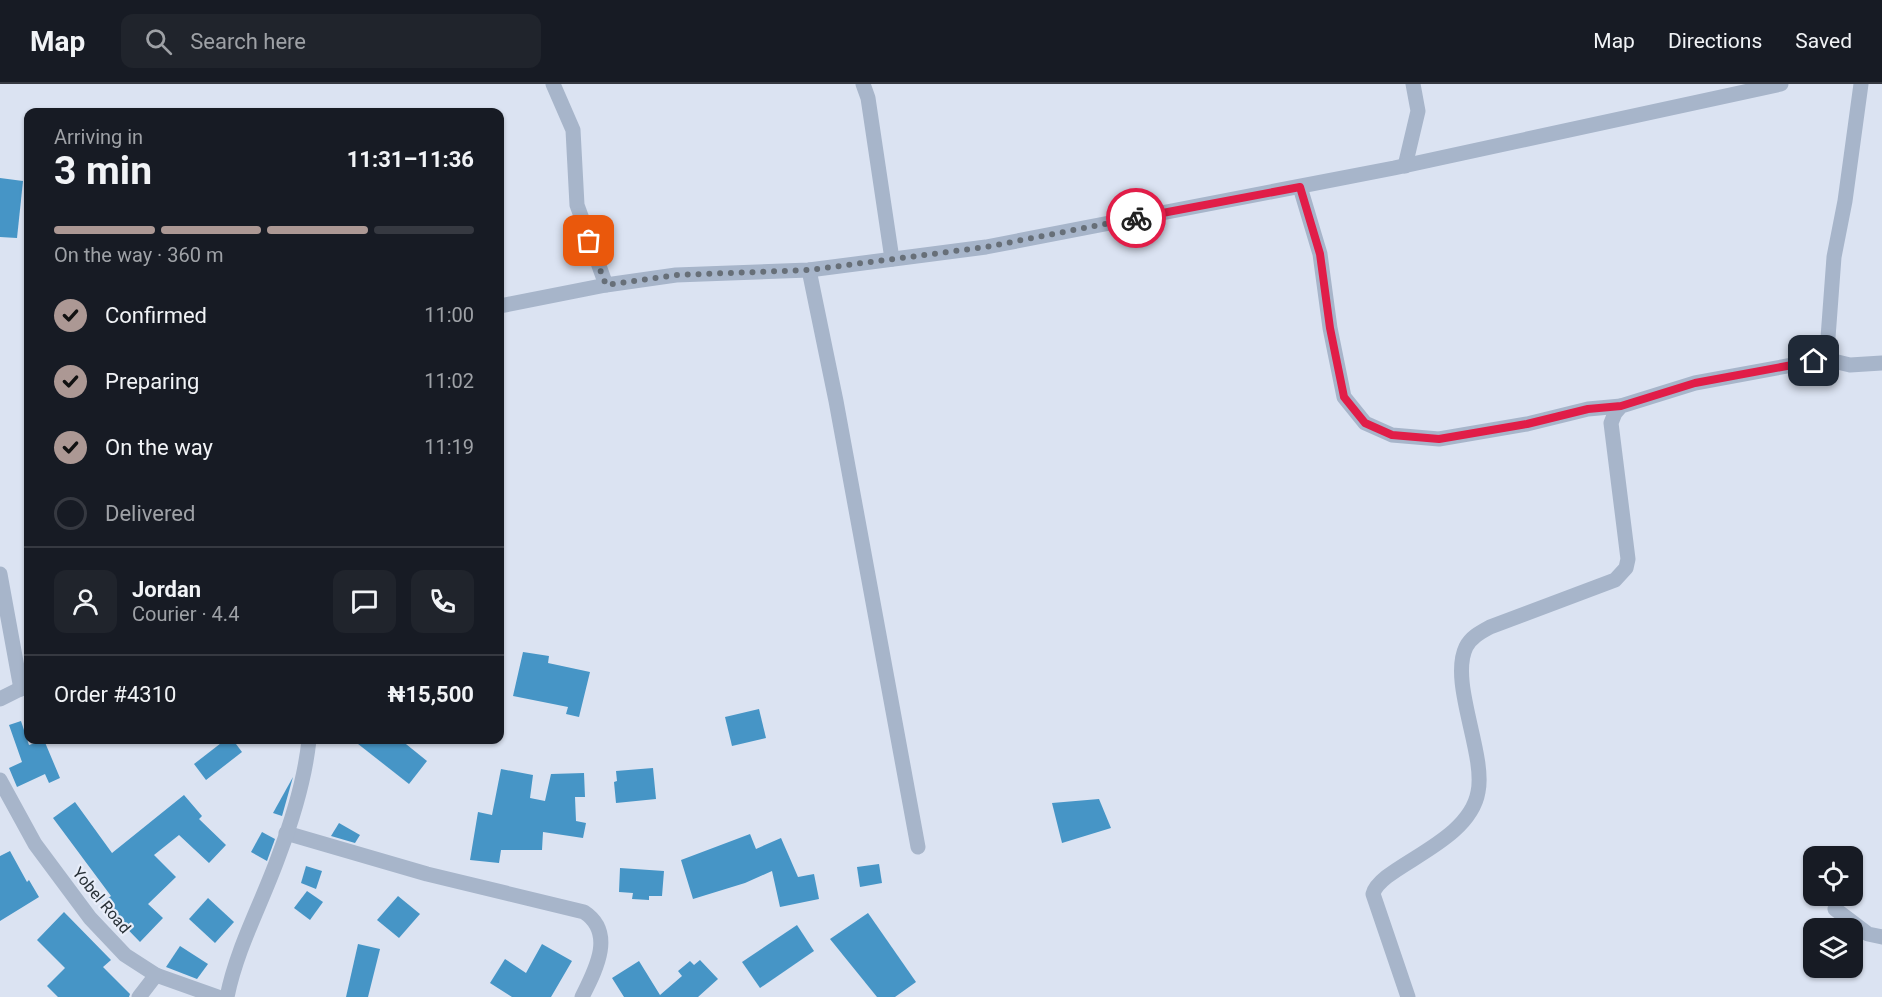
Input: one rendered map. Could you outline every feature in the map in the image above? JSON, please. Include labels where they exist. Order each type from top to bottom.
[{"type":"street","points":[[553,84],[573,130],[577,205],[606,285]]},
{"type":"street","points":[[863,84],[868,98],[892,260]]},
{"type":"street","points":[[1405,166],[1418,111],[1413,84]]},
{"type":"street","points":[[504,305],[606,285],[676,275],[809,270],[986,247],[1405,166],[1781,84]]},
{"type":"street","points":[[1821,358],[1827,351],[1829,339],[1834,257],[1845,201],[1862,84]]},
{"type":"street","points":[[1300,187],[1320,254],[1330,328],[1344,397],[1365,423],[1392,435],[1439,439],[1527,424],[1588,409],[1621,406],[1695,383],[1821,358],[1850,365],[1882,363]]},
{"type":"street","points":[[809,270],[836,400],[918,847]]},
{"type":"street","points":[[1408,997],[1374,902],[1375,887],[1431,849],[1458,826],[1478,794],[1480,780],[1465,702],[1462,657],[1467,645],[1476,635],[1490,627],[1615,580],[1626,568],[1628,559],[1611,423],[1621,406]]},
{"type":"street","points":[[0,574],[24,682]]},
{"type":"street","points":[[0,699],[24,687]]},
{"type":"street","points":[[227,997],[235,961],[286,833],[306,762],[308,744]]},
{"type":"street","name":"Yobel Road","points":[[0,780],[35,843],[90,918],[125,955],[156,975],[218,997]]},
{"type":"street","points":[[286,833],[427,874],[584,912],[596,923],[601,946],[600,958],[587,994]]},
{"type":"street","points":[[1835,909],[1868,934],[1882,937]]},
{"type":"street","points":[[139,997],[156,975]]},
{"type":"building","points":[[0,178],[23,181],[17,238],[0,237]]},
{"type":"building","points":[[523,652],[549,656],[548,663],[590,672],[579,717],[566,714],[568,707],[513,696]]},
{"type":"building","points":[[759,709],[766,738],[732,746],[725,717]]},
{"type":"building","points":[[21,721],[24,730],[24,744],[46,744],[60,778],[49,783],[45,774],[17,787],[9,768],[22,762],[9,725]]},
{"type":"building","points":[[220,744],[236,744],[242,752],[206,780],[194,764]]},
{"type":"building","points":[[358,744],[406,744],[427,761],[409,784]]},
{"type":"building","points":[[653,768],[656,799],[616,803],[614,782],[617,781],[616,771]]},
{"type":"building","points":[[501,769],[533,775],[530,798],[545,801],[551,774],[584,773],[585,797],[575,797],[576,821],[586,823],[583,838],[543,832],[542,850],[501,850],[499,863],[470,860],[478,812],[492,815]]},
{"type":"building","points":[[293,777],[282,816],[273,813]]},
{"type":"building","points":[[184,795],[202,816],[199,819],[226,845],[209,863],[179,835],[154,855],[176,877],[148,904],[163,918],[140,942],[102,903],[111,896],[53,818],[75,802],[112,853]]},
{"type":"building","points":[[1099,799],[1111,828],[1062,843],[1052,803]]},
{"type":"building","points":[[339,823],[360,835],[355,843],[331,836]]},
{"type":"building","points":[[262,832],[275,839],[267,861],[251,852]]},
{"type":"building","points":[[750,834],[756,849],[781,838],[798,877],[814,874],[819,899],[780,907],[772,871],[745,883],[693,899],[681,860]]},
{"type":"building","points":[[10,851],[27,882],[29,880],[39,897],[0,921],[0,856]]},
{"type":"building","points":[[879,864],[882,883],[860,887],[857,867]]},
{"type":"building","points":[[306,866],[322,871],[316,889],[301,883]]},
{"type":"building","points":[[620,868],[664,871],[662,896],[649,896],[649,900],[632,899],[633,893],[619,892]]},
{"type":"building","points":[[307,891],[323,902],[310,920],[294,908]]},
{"type":"building","points":[[398,896],[420,914],[399,938],[377,920]]},
{"type":"building","points":[[208,898],[234,922],[215,943],[189,919]]},
{"type":"building","points":[[64,912],[111,960],[103,967],[130,994],[129,997],[58,997],[47,986],[65,968],[37,940]]},
{"type":"building","points":[[868,913],[916,982],[895,997],[877,997],[830,939]]},
{"type":"building","points":[[797,925],[814,951],[760,988],[742,962]]},
{"type":"building","points":[[358,944],[380,949],[368,997],[346,997]]},
{"type":"building","points":[[542,944],[572,961],[551,997],[512,997],[490,983],[505,959],[526,973]]},
{"type":"building","points":[[180,946],[208,964],[197,979],[166,967]]},
{"type":"building","points":[[700,960],[718,979],[698,997],[624,997],[612,978],[639,961],[660,995],[682,976],[678,971],[690,961],[694,965]]},
{"type":"way so far","points":[[589,241],[606,285],[676,275],[809,270],[986,247],[1136,218]]},
{"type":"route","points":[[1136,218],[1300,187],[1320,254],[1330,328],[1344,397],[1365,423],[1392,435],[1439,439],[1527,424],[1588,409],[1621,406],[1695,383],[1814,361]]}]
